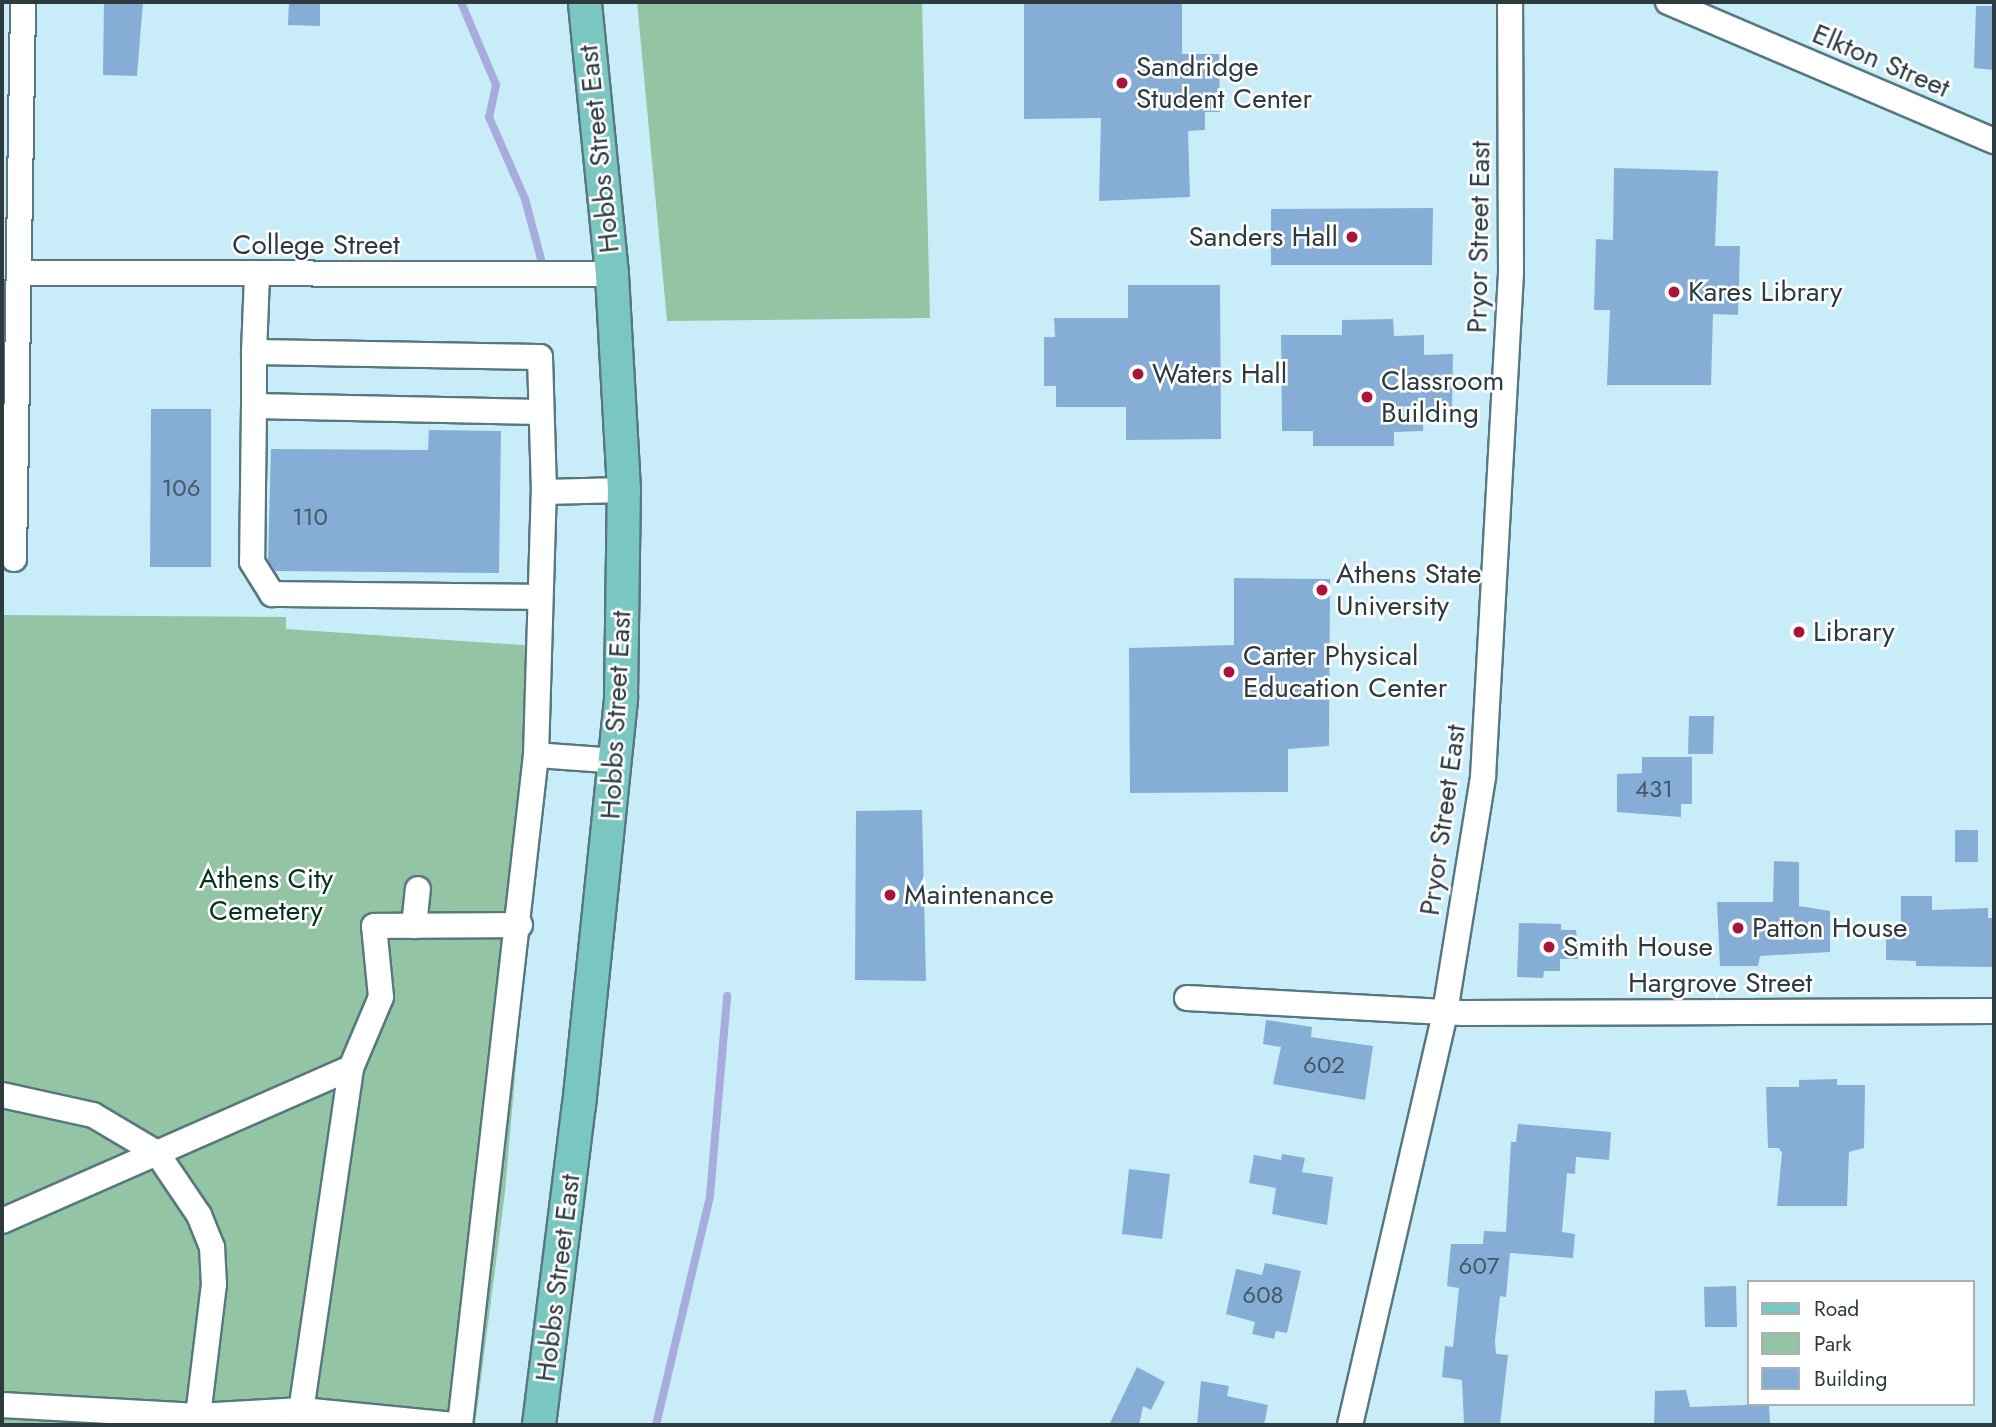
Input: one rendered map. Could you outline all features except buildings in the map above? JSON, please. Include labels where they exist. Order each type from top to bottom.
[{"type":"main road","name":"Hobbs Street East","points":[[539,1425],[618,761],[624,490],[612,274],[585,2]]},
{"type":"street","points":[[14,559],[23,2]]},
{"type":"street","name":"Pryor Street East","points":[[1350,1425],[1445,1012],[1483,777],[1498,556],[1511,273],[1510,2]]},
{"type":"street","name":"Elkton Street","points":[[1668,2],[1994,141]]},
{"type":"street","name":"College Street","points":[[20,273],[612,274]]},
{"type":"street","points":[[257,275],[252,562],[272,594],[539,597]]},
{"type":"street","points":[[2,1405],[198,1416],[458,1425],[520,925],[536,755],[544,492],[540,357],[254,352]]},
{"type":"street","points":[[254,406],[540,412]]},
{"type":"street","points":[[544,492],[624,490]]},
{"type":"street","points":[[536,755],[618,761]]},
{"type":"street","points":[[414,926],[418,889]]},
{"type":"street","points":[[301,1418],[351,1068],[381,997],[374,926],[520,925]]},
{"type":"street","name":"Hargrove Street","points":[[1187,998],[1445,1012],[1994,1011]]},
{"type":"street","points":[[2,1221],[351,1068]]},
{"type":"street","points":[[2,1095],[93,1115],[157,1153],[199,1215],[212,1247],[214,1284],[198,1416]]},
{"type":"green space","points":[[637,2],[922,2],[930,318],[667,321]]},
{"type":"green space","name":"Athens City Cemetery","points":[[2,615],[286,617],[286,629],[552,647],[505,1192],[475,1425],[2,1425]]},
{"type":"waterway","points":[[461,2],[496,85],[489,117],[525,199],[541,259]]},
{"type":"waterway","points":[[656,1425],[710,1196],[727,996]]},
{"type":"place","name":"Sandridge Student Center","points":[[1122,83]]},
{"type":"place","name":"Sanders Hall","points":[[1352,237]]},
{"type":"place","name":"Kares Library","points":[[1674,292]]},
{"type":"place","name":"Waters Hall","points":[[1138,374]]},
{"type":"place","name":"Classroom Building","points":[[1367,397]]},
{"type":"place","name":"Athens State University","points":[[1322,590]]},
{"type":"place","name":"Library","points":[[1799,632]]},
{"type":"place","name":"Carter Physical Education Center","points":[[1229,672]]},
{"type":"place","name":"Maintenance","points":[[890,895]]},
{"type":"place","name":"Patton House","points":[[1738,928]]},
{"type":"place","name":"Smith House","points":[[1549,947]]}]
